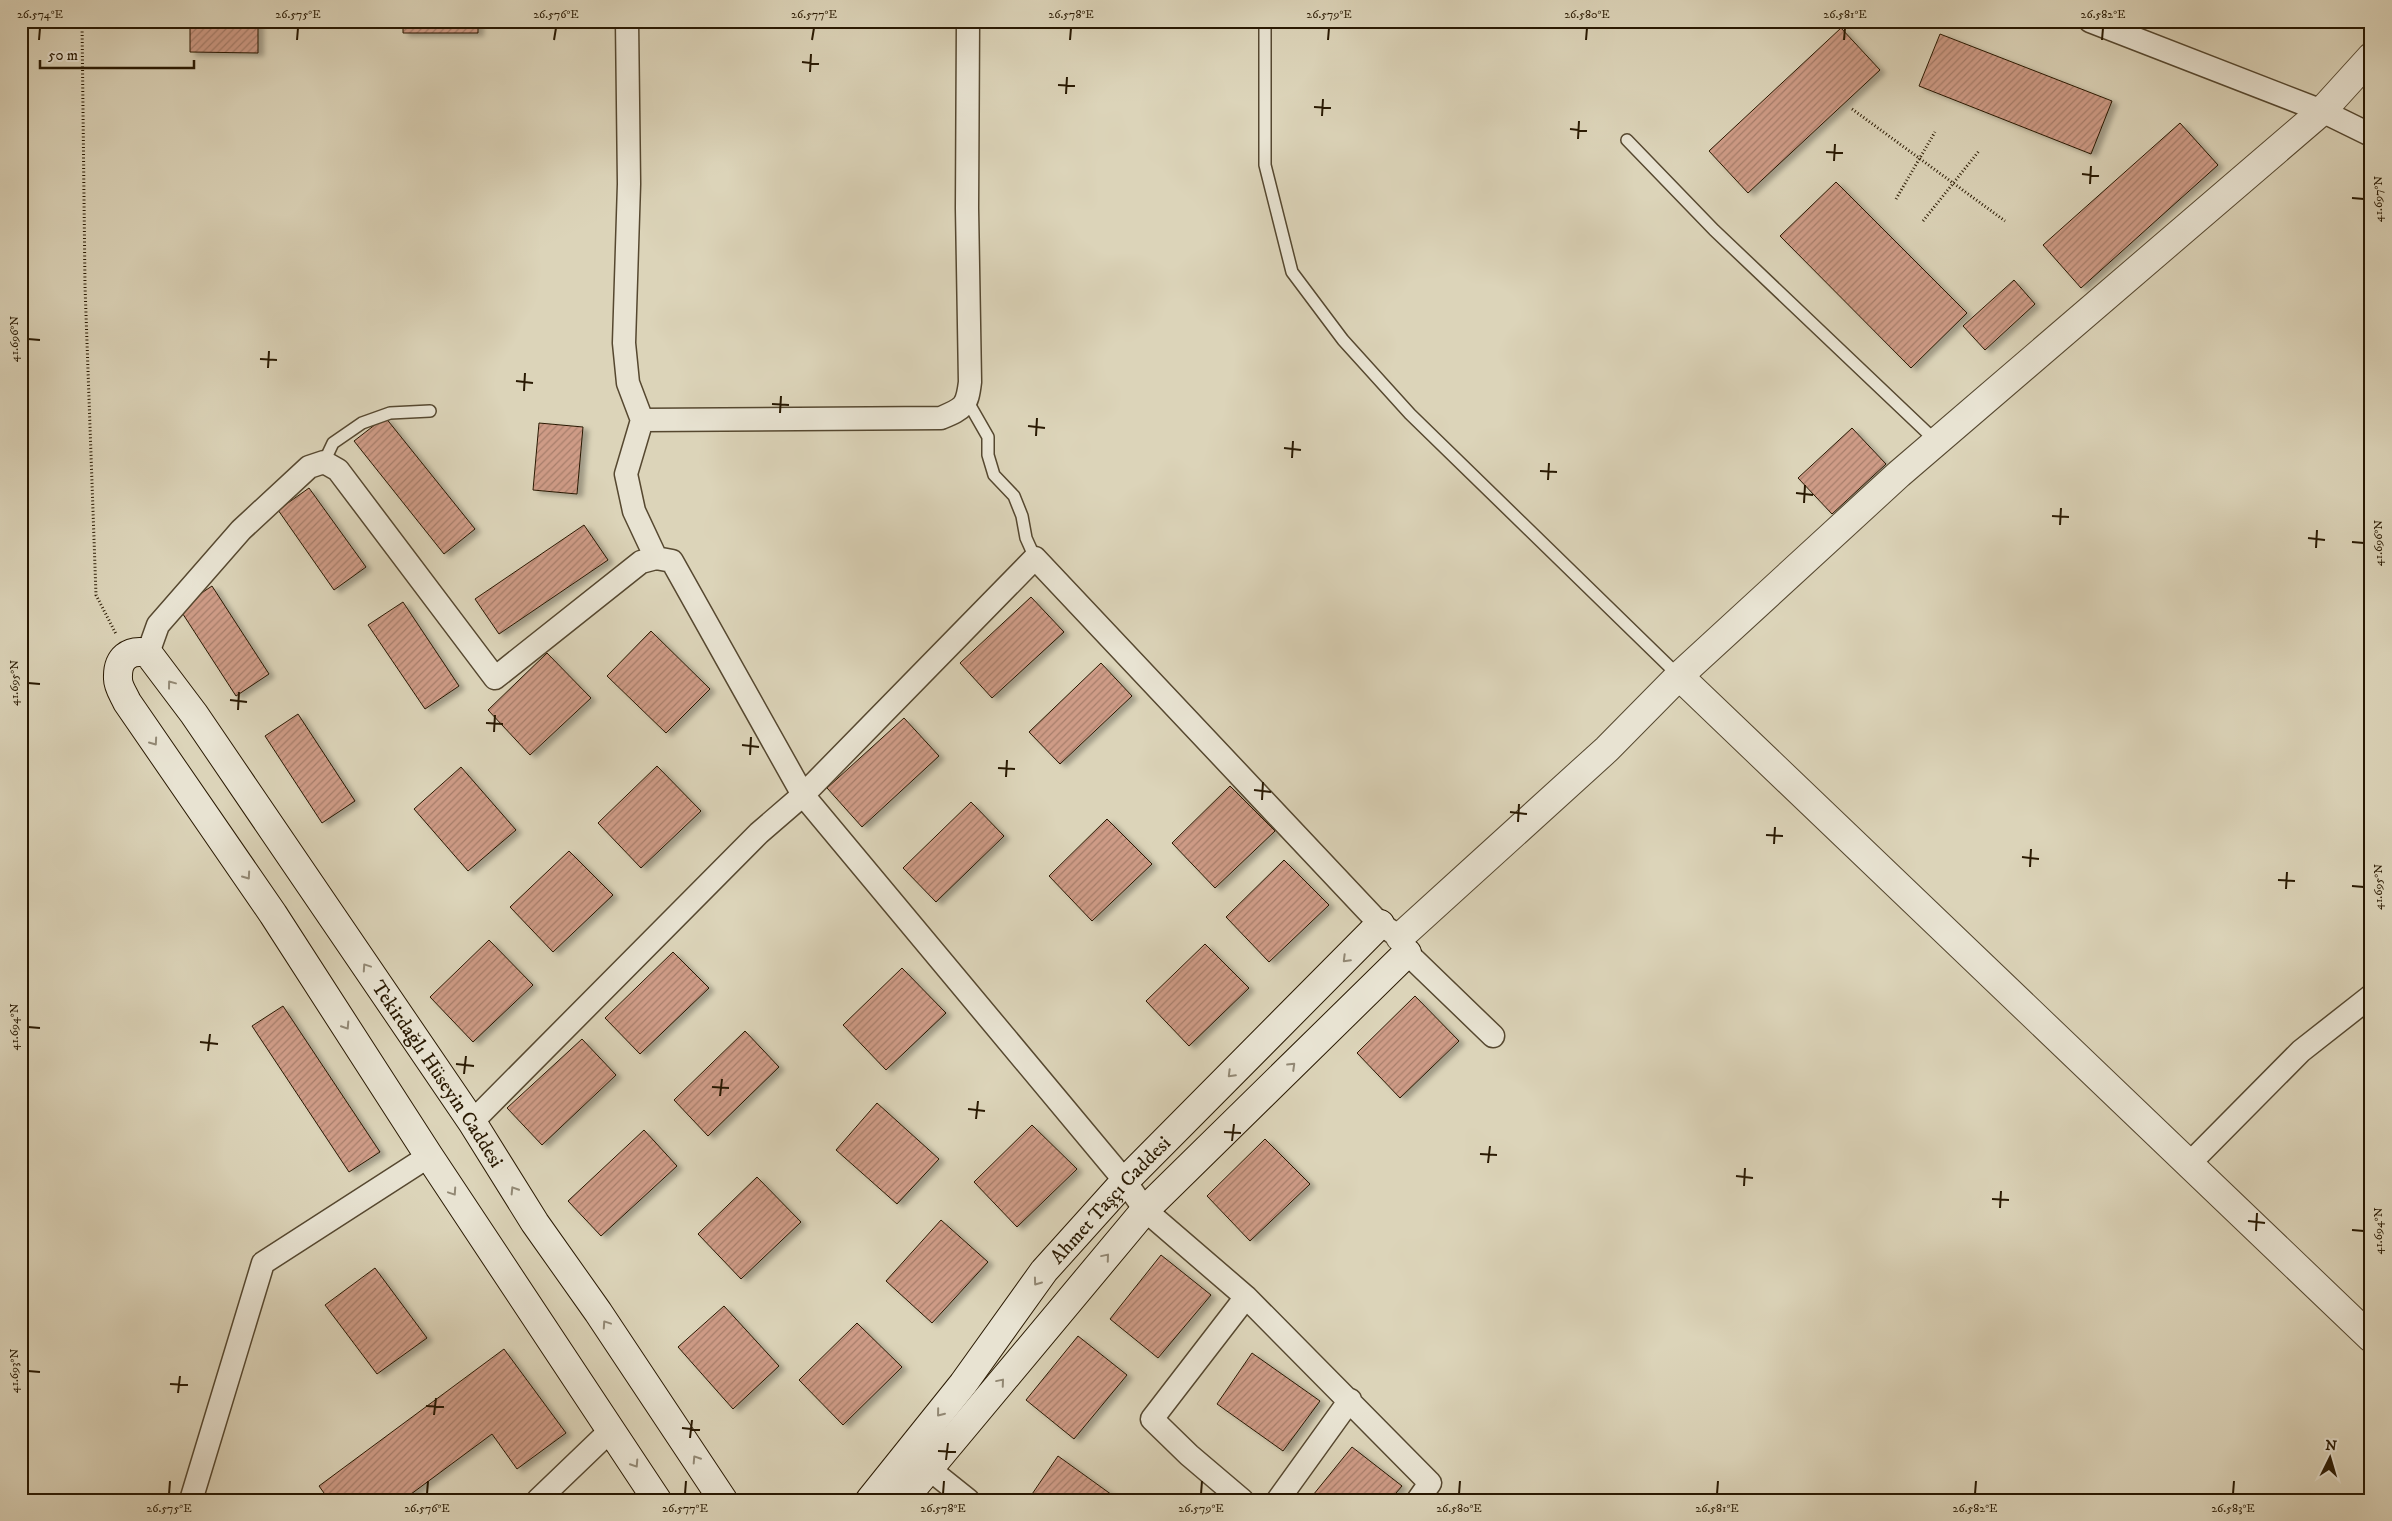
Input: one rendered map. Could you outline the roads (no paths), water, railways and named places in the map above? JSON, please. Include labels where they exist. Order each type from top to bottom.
[{"type":"main road","points":[[1396,938],[1607,749],[1679,676],[1937,442],[2322,112],[2371,57]]},
{"type":"main road","points":[[138,654],[119,665],[118,681],[127,702],[273,914],[429,1156],[658,1500]]},
{"type":"main road","name":"Tekirdağlı Hüseyin Caddesi","points":[[138,654],[194,714],[472,1122],[535,1223],[598,1312],[723,1500]]},
{"type":"main road","points":[[1679,676],[2371,1338]]},
{"type":"main road","name":"Ahmet Taşçı Caddesi","points":[[870,1500],[963,1384],[1044,1271],[1125,1181],[1396,938]]},
{"type":"main road","name":"Ahmet Taşçı Caddesi","points":[[903,1500],[1146,1210],[1396,938]]},
{"type":"street","points":[[627,21],[629,184],[624,343],[628,383],[642,420],[626,474],[634,511],[656,558]]},
{"type":"street","points":[[642,420],[941,418],[960,410],[968,402],[970,382],[967,208],[968,21]]},
{"type":"street","points":[[2090,21],[2322,112],[2371,135]]},
{"type":"street","points":[[138,654],[158,625],[241,530],[309,467],[324,462],[338,470],[495,678],[641,562],[656,558],[672,561],[803,795],[1125,1181],[1146,1210],[1246,1297],[1430,1483],[1418,1500]]},
{"type":"street","points":[[472,1122],[759,833],[803,795],[1035,558],[1396,938],[1494,1036]]},
{"type":"street","points":[[2189,1164],[2300,1051],[2371,996]]},
{"type":"street","points":[[194,1500],[192,1497],[262,1263],[429,1156]]},
{"type":"street","points":[[1242,1500],[1188,1455],[1152,1420],[1246,1297]]},
{"type":"street","points":[[1278,1500],[1350,1400]]},
{"type":"street","points":[[538,1500],[612,1429]]},
{"type":"street","points":[[928,1468],[968,1500]]},
{"type":"lane","points":[[1264,21],[1265,165],[1292,272],[1343,340],[1410,414],[1679,676]]},
{"type":"lane","points":[[1627,140],[1714,230],[1937,442]]},
{"type":"lane","points":[[968,402],[988,437],[988,455],[994,476],[1014,496],[1022,516],[1026,538],[1035,558]]},
{"type":"lane","points":[[324,462],[333,443],[362,423],[390,413],[430,411]]}]
